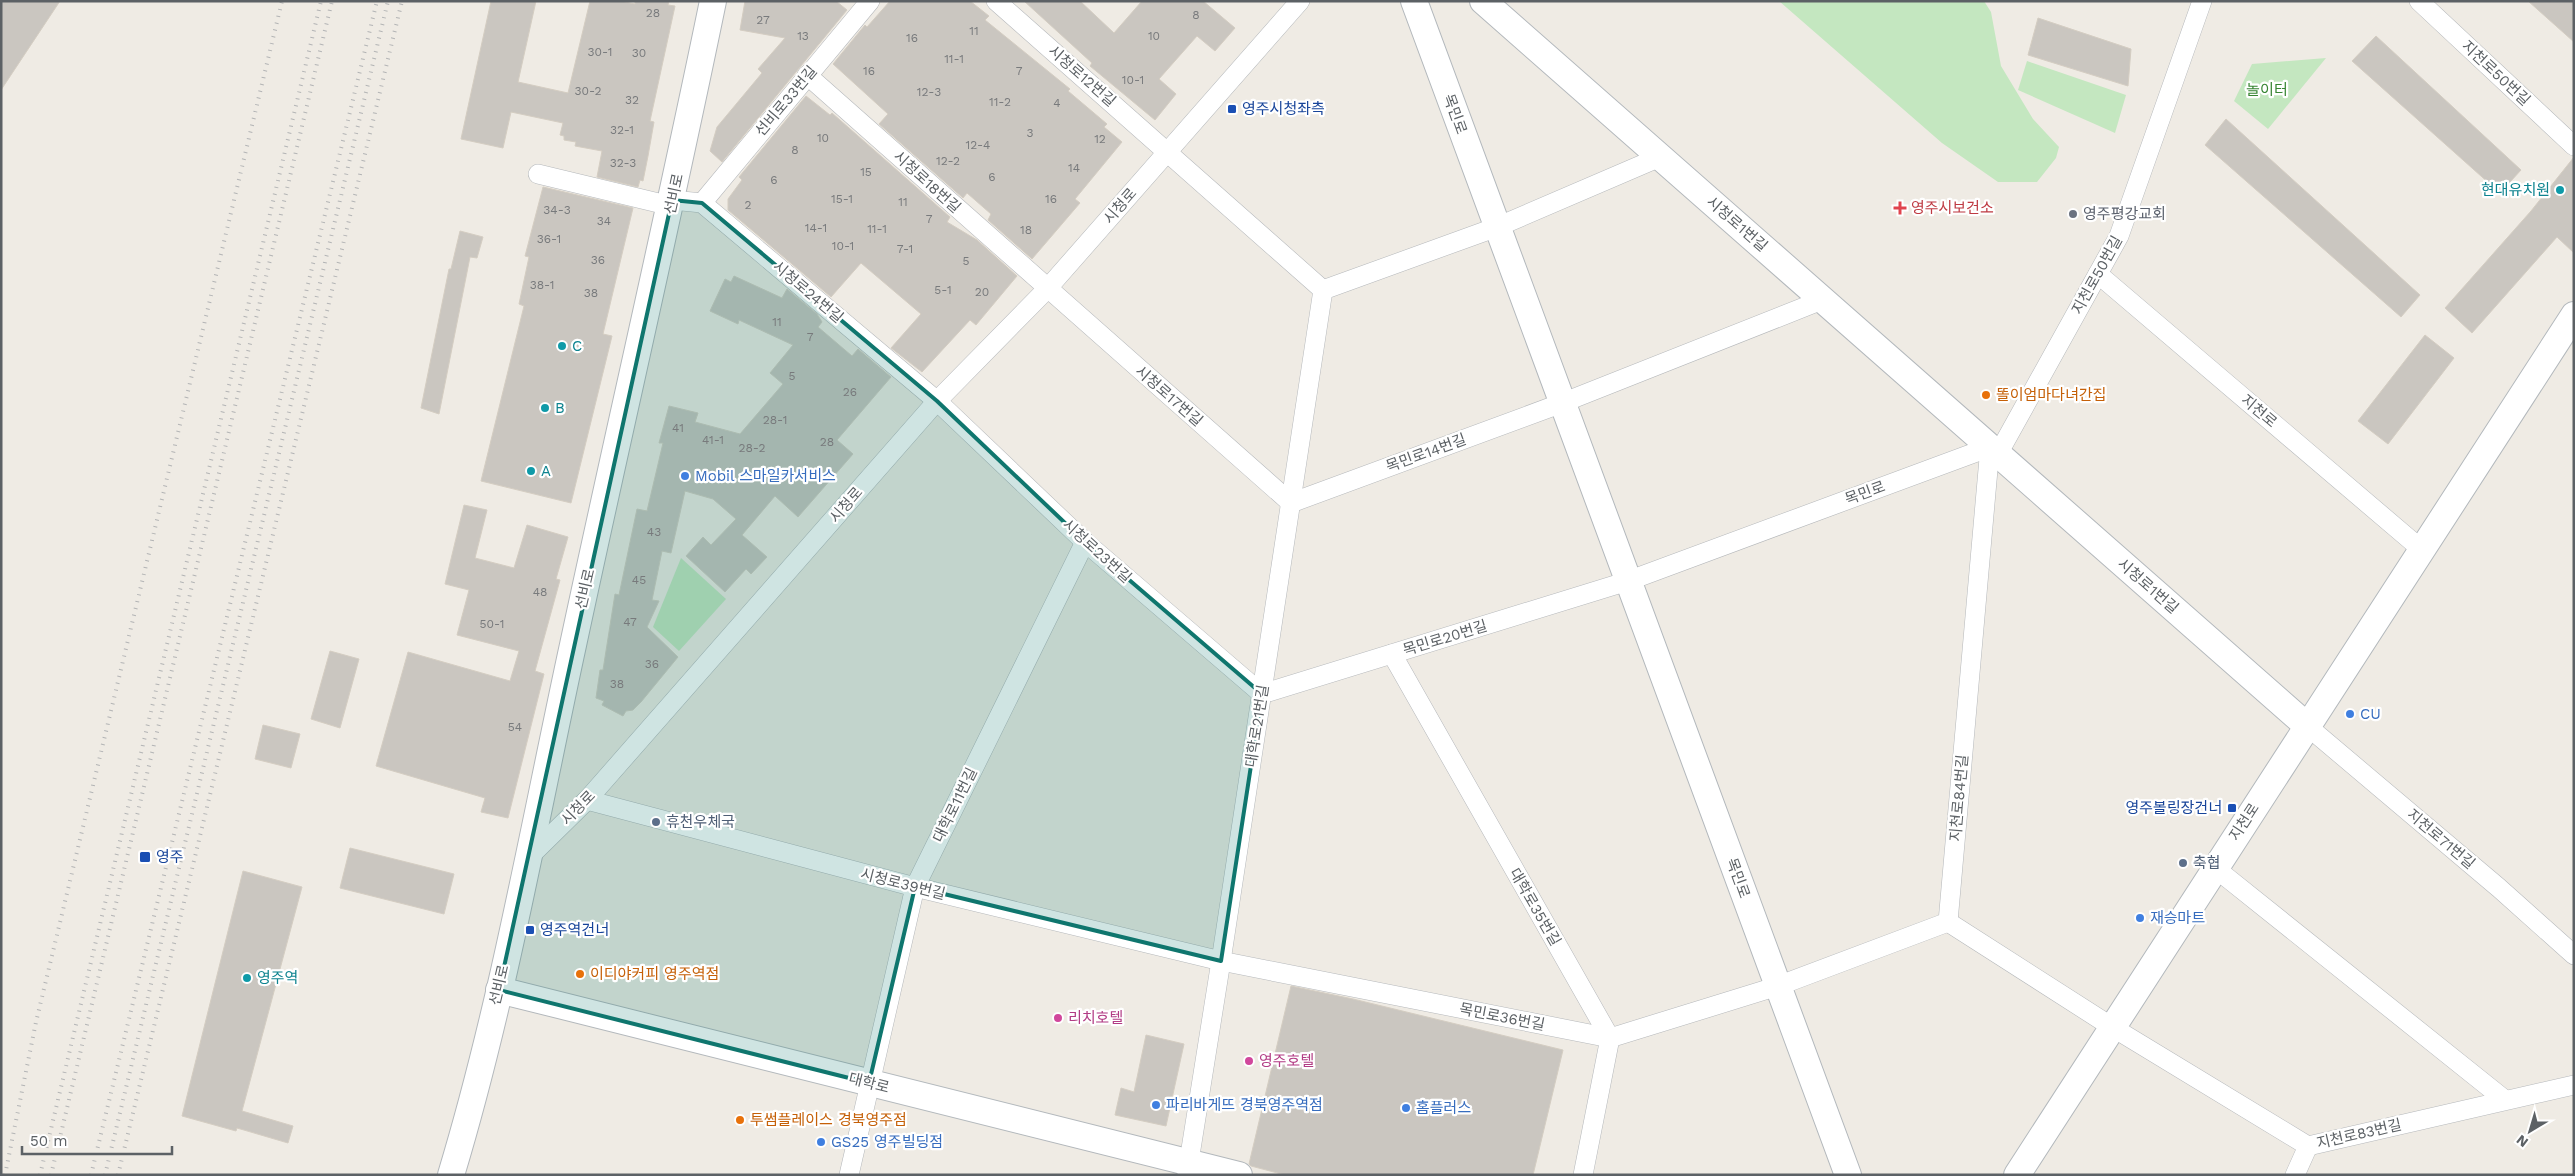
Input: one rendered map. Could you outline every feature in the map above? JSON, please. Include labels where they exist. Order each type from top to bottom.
[{"type":"main road","name":"선비로","points":[[452,1173],[499,990],[578,621],[672,203],[713,1]]},
{"type":"main road","name":"목민로","points":[[1414,1],[1848,1175]]},
{"type":"main road","name":"시청로1번길","points":[[1483,1],[2306,725]]},
{"type":"main road","name":"지천로","points":[[2017,1175],[2306,725],[2574,314]]},
{"type":"main road","name":"대학로","points":[[499,990],[869,1083],[1188,1168],[1239,1175]]},
{"type":"street","name":"선비로33번길","points":[[702,203],[870,1]]},
{"type":"street","name":"시청로12번길","points":[[996,1],[1168,151]]},
{"type":"street","name":"시청로","points":[[527,859],[587,800],[937,401],[1047,289],[1300,1]]},
{"type":"street","name":"지천로50번길","points":[[1994,451],[2119,236],[2202,1]]},
{"type":"street","name":"지천로50번길","points":[[2419,1],[2574,146]]},
{"type":"street","name":"시청로18번길","points":[[807,75],[1047,289]]},
{"type":"street","points":[[1168,151],[1323,290],[1497,227],[1660,157]]},
{"type":"street","points":[[538,174],[672,203],[702,203]]},
{"type":"street","name":"시청로24번길","points":[[702,203],[937,401]]},
{"type":"street","name":"지천로","points":[[2098,274],[2421,549]]},
{"type":"street","name":"시청로17번길","points":[[1047,289],[1290,503]]},
{"type":"street","name":"대학로21번길","points":[[1188,1168],[1323,290]]},
{"type":"street","points":[[1562,403],[1822,300]]},
{"type":"street","name":"시청로23번길","points":[[937,401],[1085,542],[1262,694]]},
{"type":"street","name":"목민로14번길","points":[[1290,503],[1562,403]]},
{"type":"street","name":"목민로","points":[[1628,581],[1994,451]]},
{"type":"street","name":"지천로84번길","points":[[1948,922],[1970,674],[1994,451]]},
{"type":"street","name":"대학로11번길","points":[[849,1175],[914,887],[1085,542]]},
{"type":"street","name":"목민로20번길","points":[[1262,694],[1628,581]]},
{"type":"street","name":"대학로35번길","points":[[1392,654],[1610,1038]]},
{"type":"street","name":"지천로71번길","points":[[2306,725],[2574,954]]},
{"type":"street","name":"시청로39번길","points":[[587,800],[914,887],[1221,961]]},
{"type":"street","points":[[2214,868],[2504,1100]]},
{"type":"street","points":[[1778,986],[1948,922],[2112,1027]]},
{"type":"street","name":"목민로36번길","points":[[1221,961],[1610,1038],[1778,986]]},
{"type":"street","name":"지천로83번길","points":[[2112,1027],[2308,1146],[2574,1085]]},
{"type":"street","points":[[1584,1175],[1610,1038]]},
{"type":"street","points":[[2295,1175],[2308,1146]]},
{"type":"highlighted area","points":[[672,200],[702,203],[937,401],[1085,542],[1262,694],[1221,961],[915,887],[869,1083],[499,990]]},
{"type":"green space","points":[[1779,1],[1984,1],[1991,12],[2001,66],[2033,119],[2059,147],[2056,158],[2037,182],[1998,182],[1942,143]]},
{"type":"green space","name":"놀이터","points":[[2326,58],[2268,129],[2234,101],[2252,64]]},
{"type":"green space","points":[[2027,61],[2126,95],[2115,133],[2018,90]]},
{"type":"green space","points":[[681,558],[726,599],[679,651],[653,627]]},
{"type":"building","points":[[1,1],[60,1],[1,90]]},
{"type":"building","points":[[491,1],[536,1],[518,82],[568,93],[590,1],[620,1],[635,4],[635,1],[669,1],[668,5],[675,6],[650,121],[654,122],[643,181],[640,180],[638,187],[597,177],[602,151],[575,146],[576,142],[564,140],[564,136],[560,135],[563,123],[511,112],[503,148],[461,139]]},
{"type":"building","points":[[745,1],[836,1],[847,10],[722,162],[710,151],[717,127],[762,73],[758,69],[785,38],[740,30]]},
{"type":"building","points":[[890,1],[970,1],[989,16],[985,20],[1070,89],[1068,91],[1107,124],[1104,127],[1122,142],[1075,199],[1080,203],[1032,259],[988,220],[991,214],[967,193],[963,198],[879,124],[888,114],[833,64],[865,25],[867,27]]},
{"type":"building","points":[[1024,1],[1080,1],[1114,33],[1142,1],[1203,1],[1235,28],[1215,51],[1197,36],[1159,79],[1176,94],[1155,120],[1090,66],[1092,63]]},
{"type":"building","points":[[2528,1],[2574,1],[2574,42]]},
{"type":"building","points":[[2038,18],[2131,49],[2128,86],[2028,55]]},
{"type":"building","points":[[2376,36],[2521,170],[2500,193],[2352,61]]},
{"type":"building","points":[[806,96],[830,115],[832,113],[950,217],[947,222],[977,240],[1017,276],[976,325],[970,320],[922,372],[891,348],[921,314],[861,263],[831,297],[728,210],[728,199],[742,180],[739,177]]},
{"type":"building","points":[[2226,119],[2420,295],[2401,317],[2205,145]]},
{"type":"building","points":[[2574,157],[2574,253],[2557,237],[2472,333],[2445,308],[2531,211]]},
{"type":"building","points":[[543,187],[633,208],[603,334],[612,336],[571,503],[481,481],[524,306],[519,304],[529,257],[525,256]]},
{"type":"building","points":[[460,231],[483,237],[477,258],[470,257],[439,414],[421,408],[449,269],[451,269]]},
{"type":"building","points":[[734,276],[782,298],[787,289],[817,314],[822,322],[818,327],[852,356],[858,349],[891,377],[837,440],[853,454],[798,517],[775,496],[742,535],[767,557],[751,574],[746,569],[725,592],[686,556],[703,537],[711,545],[736,519],[713,499],[685,491],[671,553],[662,551],[652,600],[659,601],[647,627],[678,657],[641,702],[633,710],[626,711],[623,716],[602,705],[604,701],[596,698],[600,670],[603,670],[615,594],[619,595],[637,509],[647,511],[663,443],[659,443],[669,406],[698,413],[695,422],[740,434],[783,384],[770,373],[793,345],[739,320],[738,324],[710,311],[725,279],[731,282]]},
{"type":"building","points":[[2425,335],[2454,358],[2388,444],[2358,421]]},
{"type":"building","points":[[464,505],[487,510],[475,558],[514,568],[527,525],[568,537],[556,579],[560,580],[535,671],[544,674],[508,818],[481,812],[485,798],[376,766],[408,652],[510,681],[519,651],[457,635],[469,590],[445,584]]},
{"type":"building","points":[[330,651],[359,659],[340,728],[311,719]]},
{"type":"building","points":[[263,725],[300,734],[291,768],[255,759]]},
{"type":"building","points":[[350,848],[454,874],[444,914],[340,888]]},
{"type":"building","name":"영주역","points":[[243,871],[302,887],[242,1111],[293,1126],[288,1143],[237,1128],[236,1131],[182,1116]]},
{"type":"building","name":"홈플러스","points":[[1291,986],[1353,999],[1563,1050],[1533,1175],[1285,1175],[1251,1166],[1249,1164]]},
{"type":"building","points":[[1146,1035],[1184,1044],[1166,1126],[1115,1115],[1121,1088],[1134,1092]]},
{"type":"railway","points":[[5,1175],[36,1022],[282,1]]},
{"type":"railway","points":[[40,1175],[321,1]]},
{"type":"railway","points":[[51,1175],[332,1]]},
{"type":"railway","points":[[91,1175],[377,1]]},
{"type":"railway","points":[[105,1175],[388,1]]},
{"type":"railway","points":[[118,1175],[402,1]]},
{"type":"place","name":"영주시청좌측","points":[[1232,109]]},
{"type":"place","name":"현대유치원","points":[[2560,190]]},
{"type":"place","name":"영주시보건소","points":[[1900,208]]},
{"type":"place","name":"영주평강교회","points":[[2073,214]]},
{"type":"place","name":"C","points":[[562,346]]},
{"type":"place","name":"똘이엄마다녀간집","points":[[1986,395]]},
{"type":"place","name":"B","points":[[545,408]]},
{"type":"place","name":"A","points":[[531,471]]},
{"type":"place","name":"Mobil 스마일카서비스","points":[[685,476]]},
{"type":"place","name":"CU","points":[[2350,714]]},
{"type":"place","name":"영주볼링장건너","points":[[2232,808]]},
{"type":"place","name":"휴천우체국","points":[[656,822]]},
{"type":"place","name":"영주","points":[[145,857]]},
{"type":"place","name":"축협","points":[[2183,863]]},
{"type":"place","name":"재승마트","points":[[2140,918]]},
{"type":"place","name":"영주역건너","points":[[530,930]]},
{"type":"place","name":"이디야커피 영주역점","points":[[580,974]]},
{"type":"place","name":"영주역","points":[[247,978]]},
{"type":"place","name":"리치호텔","points":[[1058,1018]]},
{"type":"place","name":"영주호텔","points":[[1249,1061]]},
{"type":"place","name":"파리바게뜨 경북영주역점","points":[[1156,1105]]},
{"type":"place","name":"홈플러스","points":[[1406,1108]]},
{"type":"place","name":"투썸플레이스 경북영주점","points":[[740,1120]]},
{"type":"place","name":"GS25 영주빌딩점","points":[[821,1142]]}]
